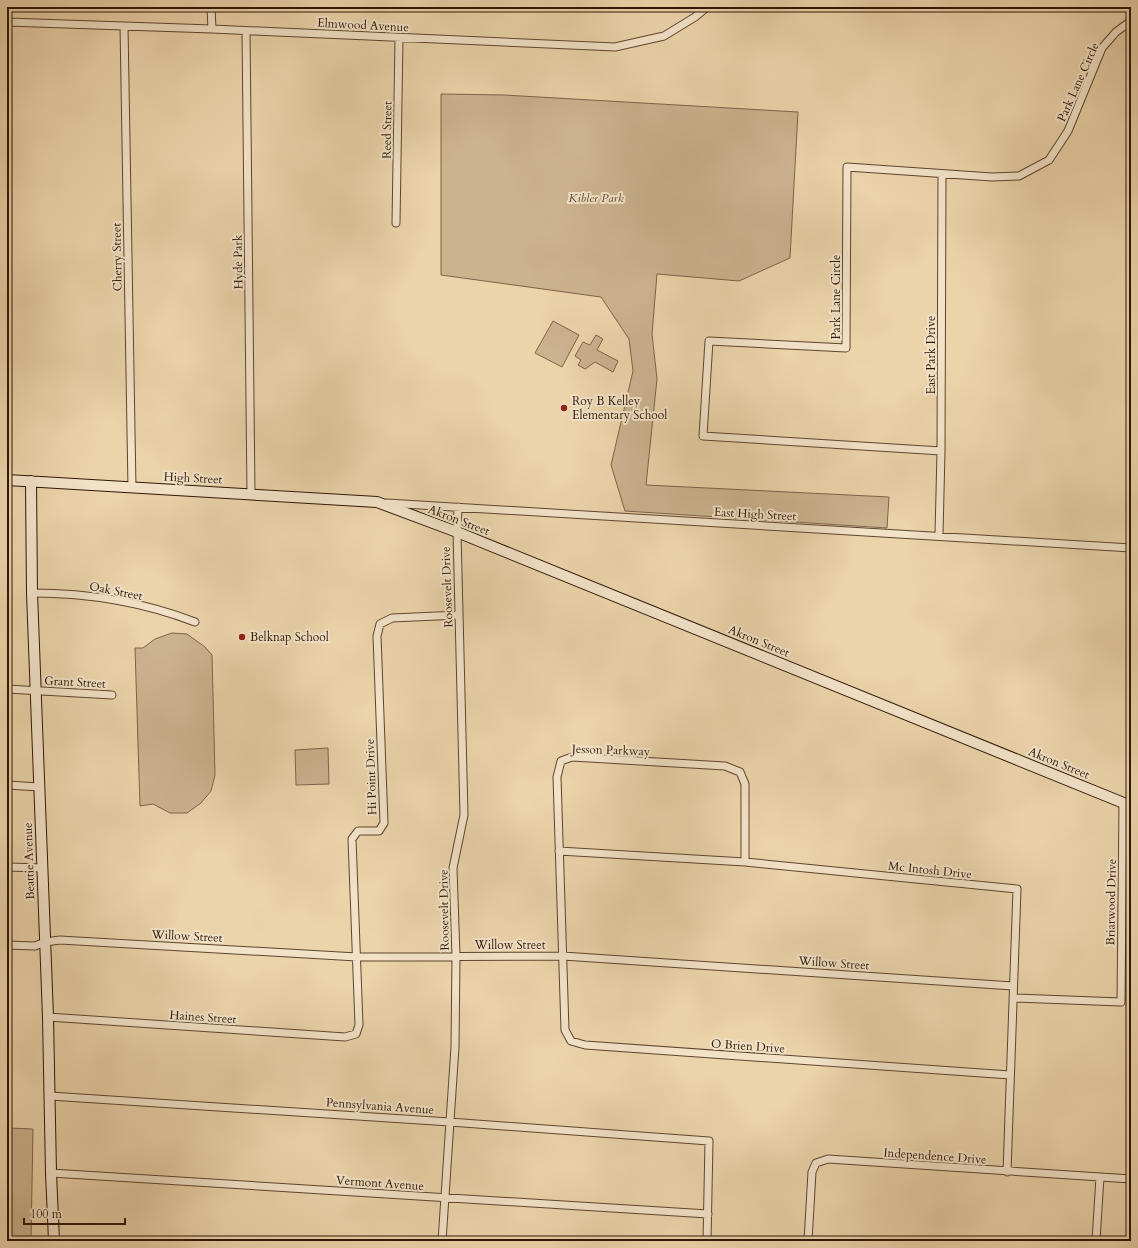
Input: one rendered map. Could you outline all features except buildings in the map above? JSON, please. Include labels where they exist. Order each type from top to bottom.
[{"type":"main road","name":"High Street","points":[[7,480],[377,502]]},
{"type":"main road","name":"Beattie Avenue","points":[[31,481],[32,593],[48,1017],[54,1241]]},
{"type":"main road","name":"Akron Street","points":[[377,502],[457,532],[1127,804]]},
{"type":"street","points":[[211,7],[212,29]]},
{"type":"street","name":"Elmwood Avenue","points":[[7,22],[212,29],[615,47],[664,36],[695,17],[707,7]]},
{"type":"street","name":"Park Lane Circle","points":[[941,451],[703,436],[709,340],[846,348],[847,167],[992,177],[1019,176],[1049,160],[1068,131],[1102,48],[1116,32],[1131,21]]},
{"type":"street","name":"Cherry Street","points":[[124,26],[132,488]]},
{"type":"street","name":"Hyde Park","points":[[246,31],[251,494]]},
{"type":"street","name":"Reed Street","points":[[396,223],[399,38]]},
{"type":"street","name":"East Park Drive","points":[[939,536],[941,451],[942,174]]},
{"type":"street","name":"East High Street","points":[[377,502],[1131,548]]},
{"type":"street","name":"Roosevelt Drive","points":[[442,1241],[455,1047],[456,956],[453,868],[464,815],[457,532],[458,507]]},
{"type":"street","name":"Oak Street","points":[[32,593],[74,594],[113,600],[162,611],[195,622]]},
{"type":"street","name":"Hi Point Drive","points":[[356,1034],[359,1025],[352,839],[358,831],[379,831],[384,823],[377,636],[380,624],[392,618],[459,615]]},
{"type":"street","name":"Grant Street","points":[[7,689],[112,695]]},
{"type":"street","name":"Jesson Parkway","points":[[563,956],[557,777],[561,761],[572,757],[725,766],[740,772],[745,784],[745,862]]},
{"type":"street","points":[[7,785],[39,787]]},
{"type":"street","name":"Briarwood Drive","points":[[1014,998],[1121,1002],[1127,804]]},
{"type":"street","name":"Mc Intosh Drive","points":[[560,851],[745,862],[1017,889],[1007,1172]]},
{"type":"street","points":[[7,867],[42,868]]},
{"type":"street","name":"Willow Street","points":[[7,945],[34,946],[45,942],[60,940],[357,957],[563,956],[1014,986]]},
{"type":"street","name":"O Brien Drive","points":[[563,956],[565,1030],[571,1041],[585,1045],[1010,1075]]},
{"type":"street","name":"Haines Street","points":[[48,1017],[345,1037],[356,1034]]},
{"type":"street","name":"Pennsylvania Avenue","points":[[50,1096],[450,1122],[709,1141],[708,1214]]},
{"type":"street","name":"Independence Drive","points":[[808,1241],[812,1172],[816,1163],[828,1159],[1131,1179]]},
{"type":"street","name":"Vermont Avenue","points":[[51,1173],[708,1214]]},
{"type":"street","points":[[1096,1241],[1100,1177]]},
{"type":"street","points":[[707,1241],[708,1214]]},
{"type":"green space","name":"Kibler Park","points":[[441,94],[504,95],[798,112],[790,258],[739,281],[657,274],[652,334],[657,379],[646,485],[889,497],[887,528],[625,511],[611,465],[633,371],[629,339],[601,297],[441,275]]},
{"type":"green space","points":[[553,321],[579,335],[562,367],[535,353]]},
{"type":"green space","points":[[596,335],[603,339],[597,350],[618,361],[613,372],[595,362],[585,369],[578,365],[581,360],[575,356],[583,342],[590,345]]},
{"type":"green space","points":[[172,633],[187,634],[205,647],[212,655],[215,775],[211,791],[201,803],[187,813],[170,813],[153,804],[140,806],[135,648],[143,648],[155,639]]},
{"type":"green space","points":[[328,748],[329,784],[296,785],[295,750]]},
{"type":"green space","points":[[7,1128],[33,1129],[31,1241],[7,1241]]},
{"type":"place","name":"Roy B Kelley Elementary School","points":[[564,408]]},
{"type":"place","name":"Belknap School","points":[[242,637]]}]
